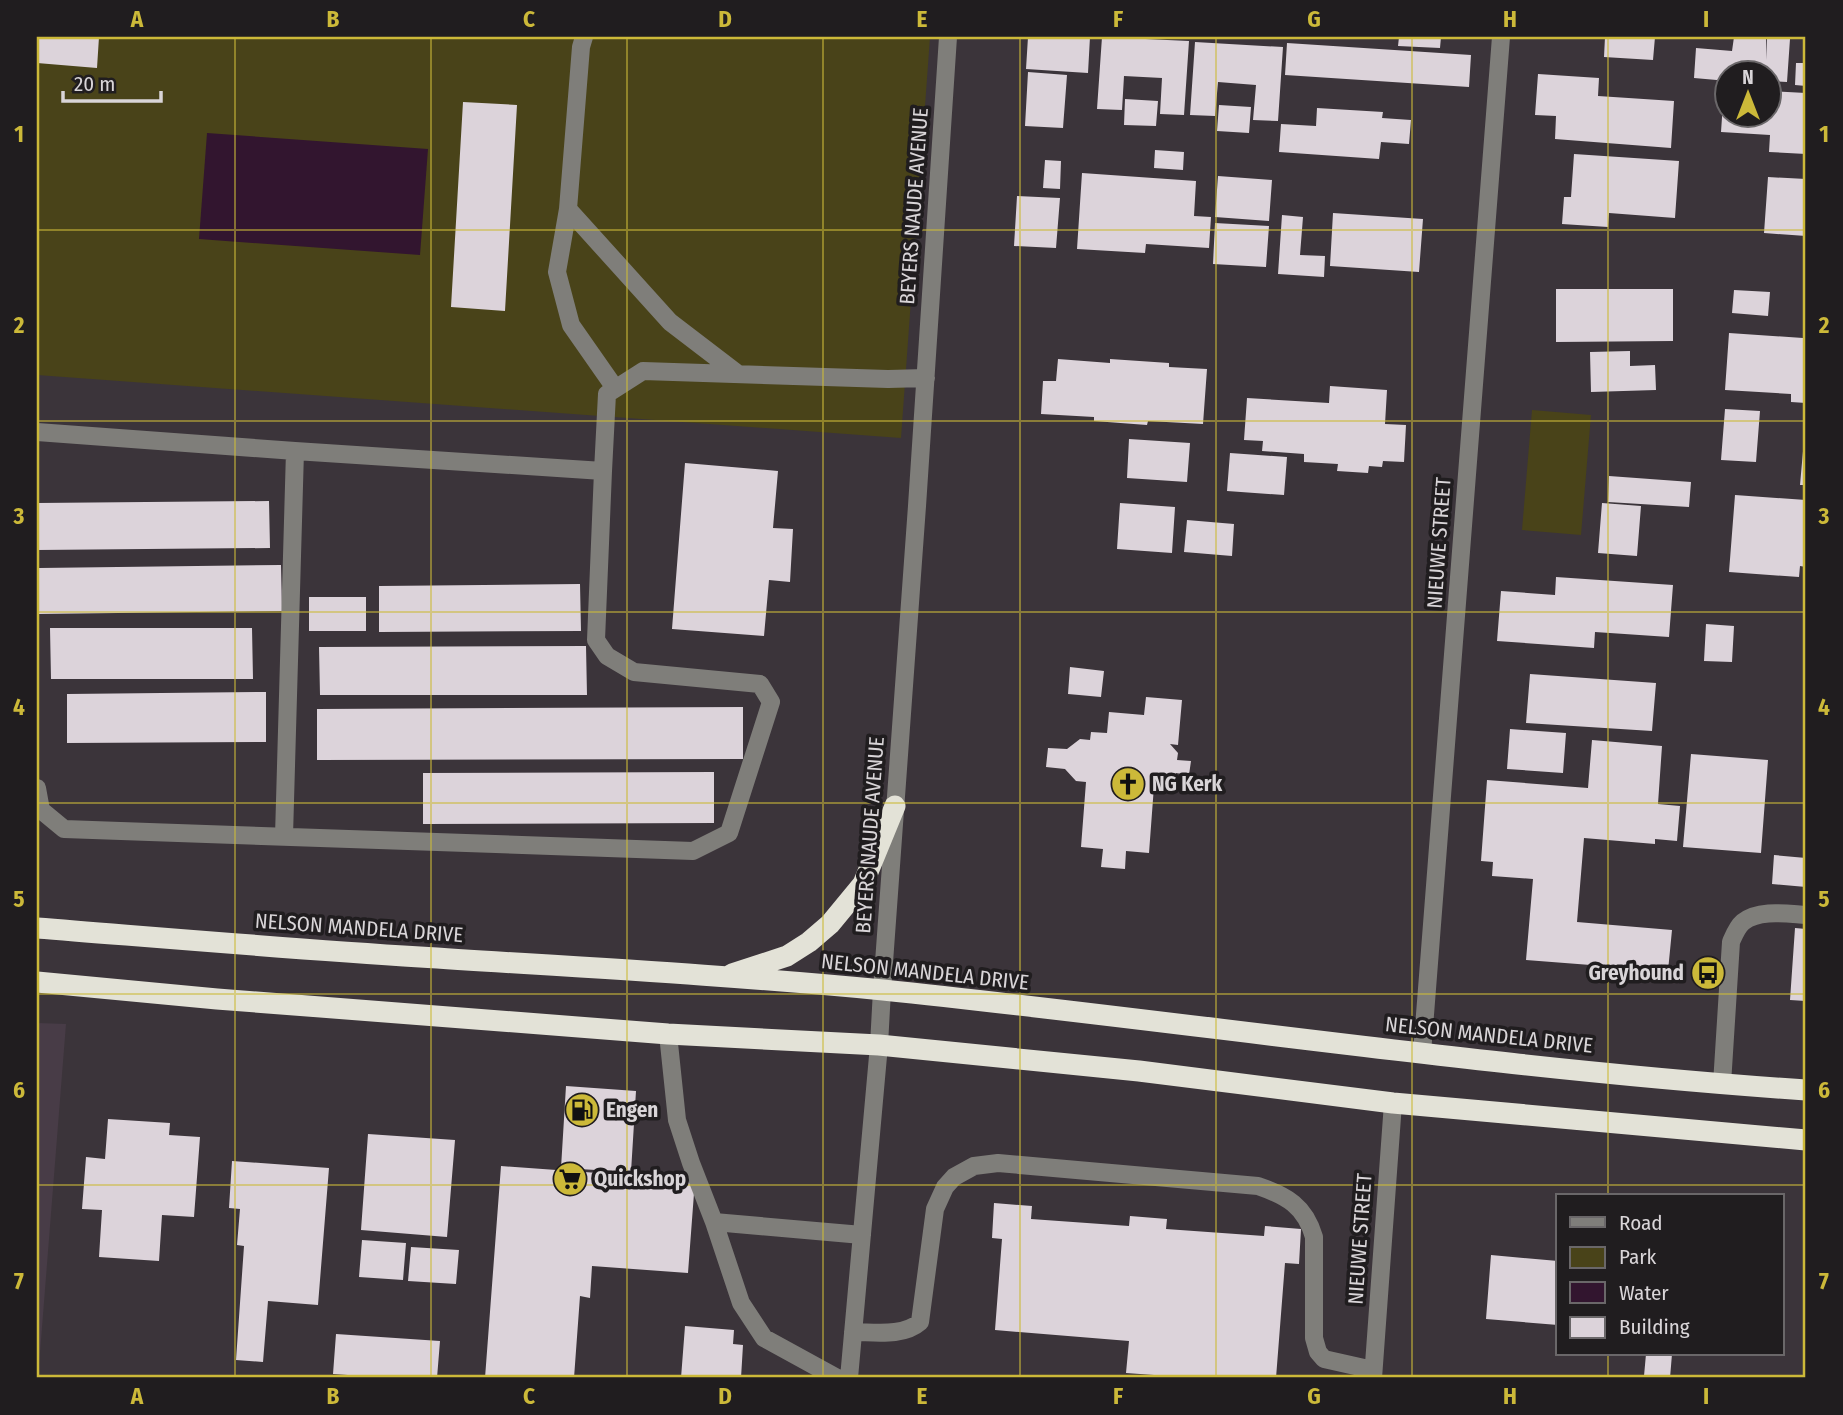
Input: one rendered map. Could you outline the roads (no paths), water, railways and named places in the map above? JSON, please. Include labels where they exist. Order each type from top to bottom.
[{"type":"highway","points":[[724,977],[787,956],[809,942],[830,923],[863,884],[895,806]]},
{"type":"highway","name":"NELSON MANDELA DRIVE","points":[[37,928],[881,990],[1422,1053],[1806,1090]]},
{"type":"highway","points":[[37,982],[217,999],[668,1034],[879,1045],[1139,1071],[1393,1103],[1806,1140]]},
{"type":"street","points":[[37,788],[41,810],[64,829],[693,851],[729,833],[771,702],[760,684],[634,672],[607,656],[596,640],[603,471],[611,391],[571,325],[557,272],[568,209],[580,47],[584,37]]},
{"type":"street","name":"BEYERS NAUDE AVENUE","points":[[849,1378],[879,1045],[948,37]]},
{"type":"street","name":"NIEUWE STREET","points":[[1422,1053],[1501,37]]},
{"type":"street","points":[[568,209],[670,322],[738,374]]},
{"type":"street","points":[[611,391],[642,372],[888,379],[926,377]]},
{"type":"street","points":[[37,432],[295,452],[603,471]]},
{"type":"street","points":[[284,836],[295,452]]},
{"type":"street","points":[[1722,1084],[1731,942],[1736,931],[1743,921],[1759,914],[1806,915]]},
{"type":"street","points":[[668,1034],[677,1120],[741,1303],[764,1338],[837,1378]]},
{"type":"street","name":"NIEUWE STREET","points":[[1373,1374],[1393,1103]]},
{"type":"street","points":[[853,1332],[898,1332],[912,1329],[920,1322],[935,1209],[945,1188],[954,1177],[975,1166],[998,1163],[1258,1186],[1280,1194],[1304,1214],[1314,1237],[1314,1338],[1318,1352],[1324,1359],[1373,1374]]},
{"type":"street","points":[[714,1222],[862,1235]]},
{"type":"water","points":[[207,133],[428,149],[420,255],[199,239]]},
{"type":"place","name":"NG Kerk","points":[[1128,784]]},
{"type":"place","name":"Greyhound","points":[[1708,973]]},
{"type":"place","name":"Engen","points":[[582,1110]]},
{"type":"place","name":"Quickshop","points":[[570,1179]]}]
